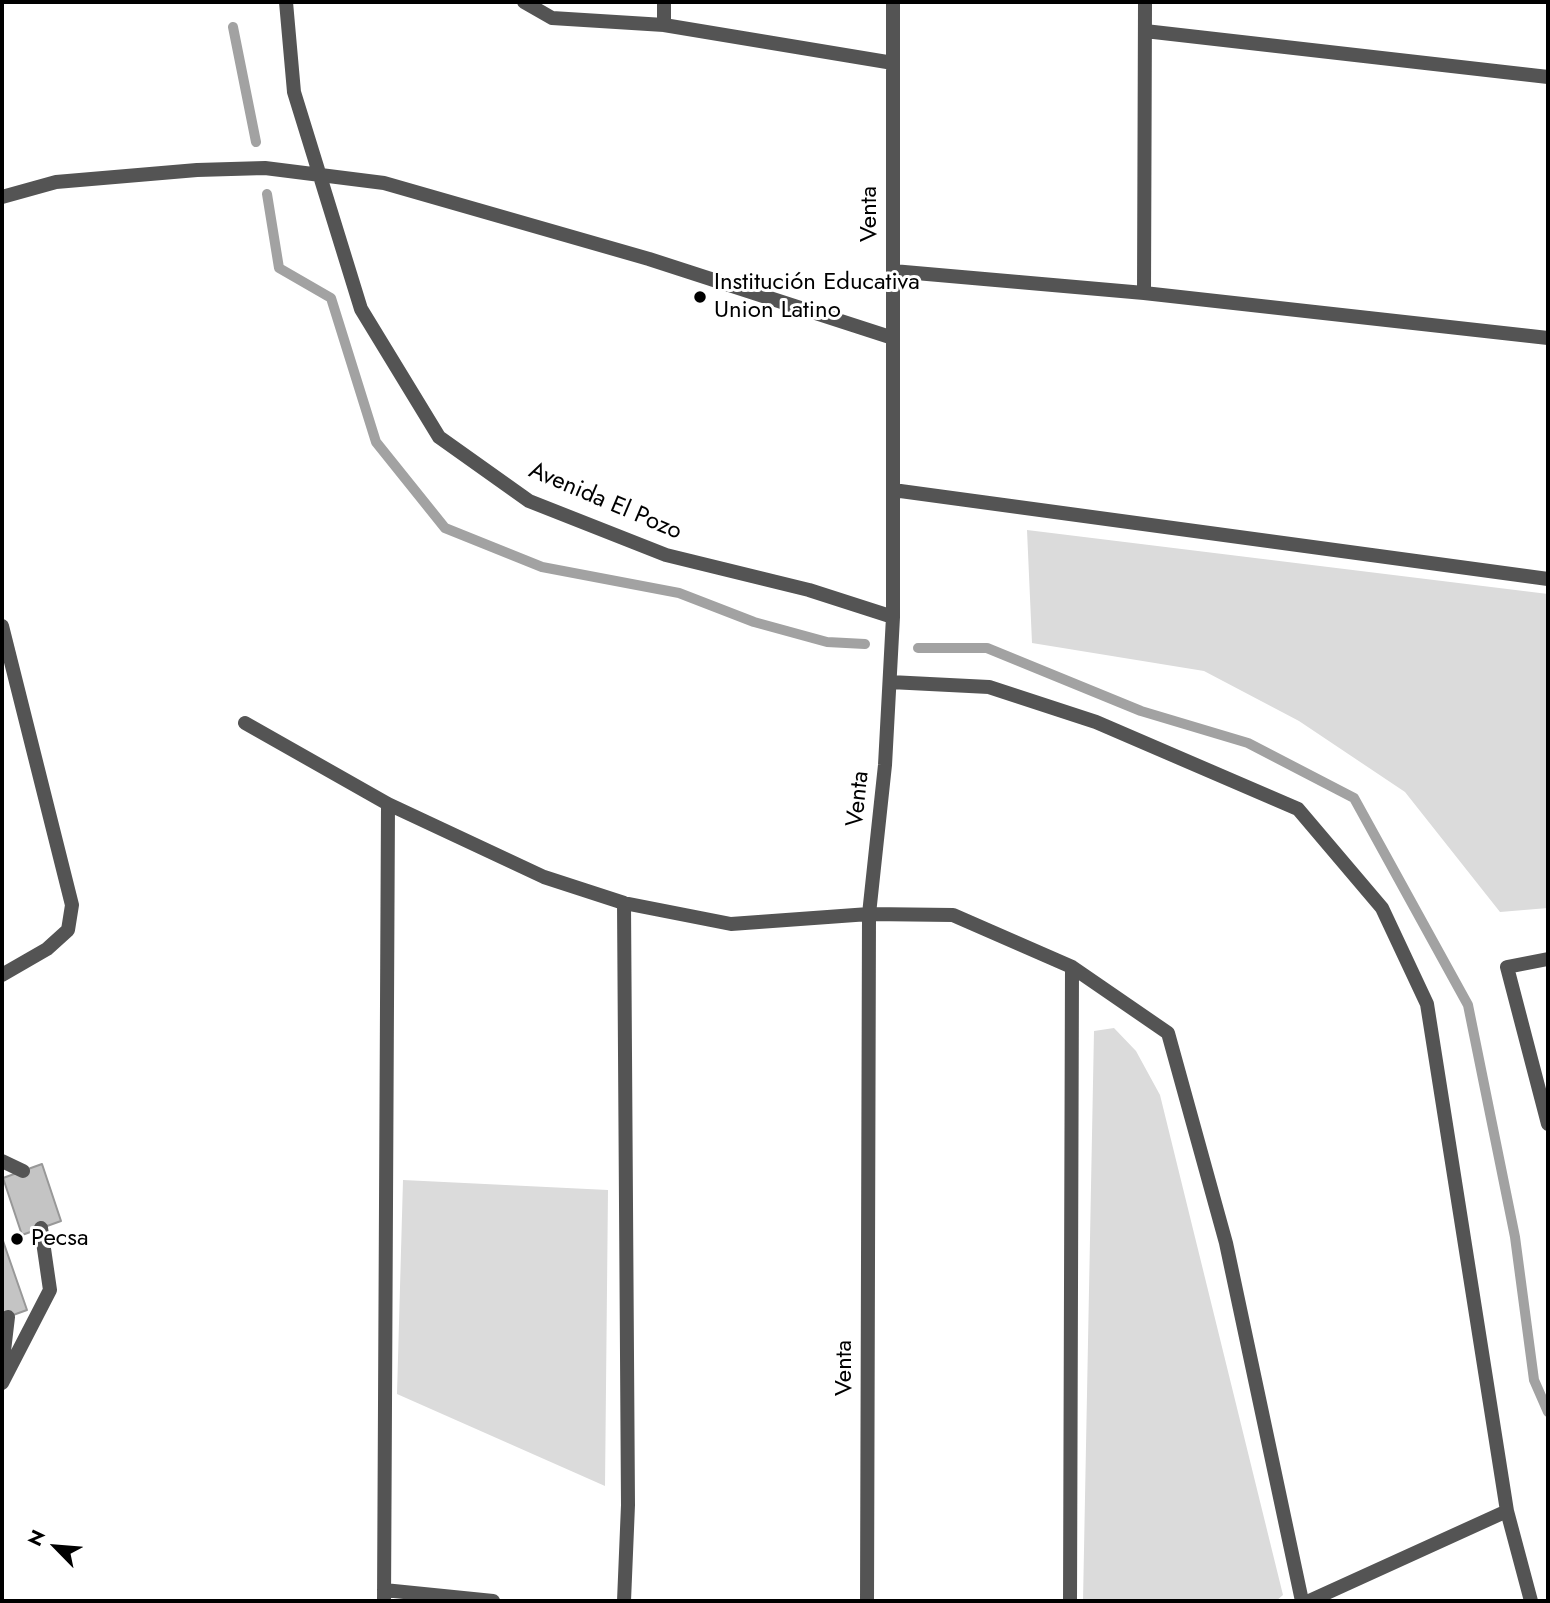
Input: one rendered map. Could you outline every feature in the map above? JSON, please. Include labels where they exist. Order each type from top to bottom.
[{"type":"street","name":"Avenida El Pozo","points":[[286,2],[294,92],[323,176],[361,309],[439,437],[529,501],[666,555],[809,590],[893,617]]},
{"type":"street","points":[[524,2],[552,18],[664,25],[893,63]]},
{"type":"street","points":[[664,2],[664,25]]},
{"type":"street","name":"Venta","points":[[867,1601],[869,914],[885,765],[893,617],[892,2]]},
{"type":"street","points":[[1144,293],[1145,2]]},
{"type":"street","points":[[1145,32],[1548,77]]},
{"type":"street","points":[[2,197],[56,182],[197,170],[265,168],[384,183],[649,259],[893,338]]},
{"type":"street","points":[[893,271],[1144,293],[1548,338]]},
{"type":"street","points":[[893,490],[1548,579]]},
{"type":"street","points":[[2,626],[72,905],[68,930],[47,949],[2,975]]},
{"type":"street","points":[[890,682],[989,687],[1096,722],[1298,809],[1382,908],[1427,1004],[1507,1511],[1531,1601]]},
{"type":"street","points":[[245,723],[388,804],[544,877],[624,903],[731,924],[869,914],[953,915],[1072,967],[1168,1033],[1226,1243],[1302,1601]]},
{"type":"street","points":[[388,804],[384,1596],[493,1601]]},
{"type":"street","points":[[624,903],[628,1505],[624,1601]]},
{"type":"street","points":[[1548,959],[1507,967],[1548,1124]]},
{"type":"street","points":[[1070,1601],[1072,967]]},
{"type":"street","points":[[2,1161],[23,1171]]},
{"type":"street","points":[[2,1383],[50,1290],[41,1228]]},
{"type":"street","points":[[2,1368],[8,1317]]},
{"type":"street","points":[[1309,1601],[1507,1511]]},
{"type":"shaded area","points":[[1027,530],[1548,594],[1548,908],[1500,912],[1405,792],[1299,721],[1204,671],[1032,643]]},
{"type":"shaded area","points":[[1114,1028],[1136,1051],[1160,1095],[1283,1595],[1276,1601],[1083,1601],[1094,1031]]},
{"type":"shaded area","points":[[403,1180],[608,1190],[605,1486],[397,1394]]},
{"type":"building","points":[[42,1164],[61,1221],[22,1235],[3,1178]]},
{"type":"building","points":[[2,1238],[27,1310],[2,1319]]},
{"type":"waterway","points":[[233,27],[256,142]]},
{"type":"waterway","points":[[267,194],[279,268],[331,298],[376,442],[445,528],[542,567],[679,593],[754,622],[827,642],[865,644]]},
{"type":"waterway","points":[[918,648],[987,648],[1141,711],[1248,743],[1354,798],[1468,1005],[1515,1237],[1534,1380],[1548,1412]]},
{"type":"place","name":"Institución Educativa Union Latino","points":[[700,297]]},
{"type":"place","name":"Pecsa","points":[[17,1239]]}]
